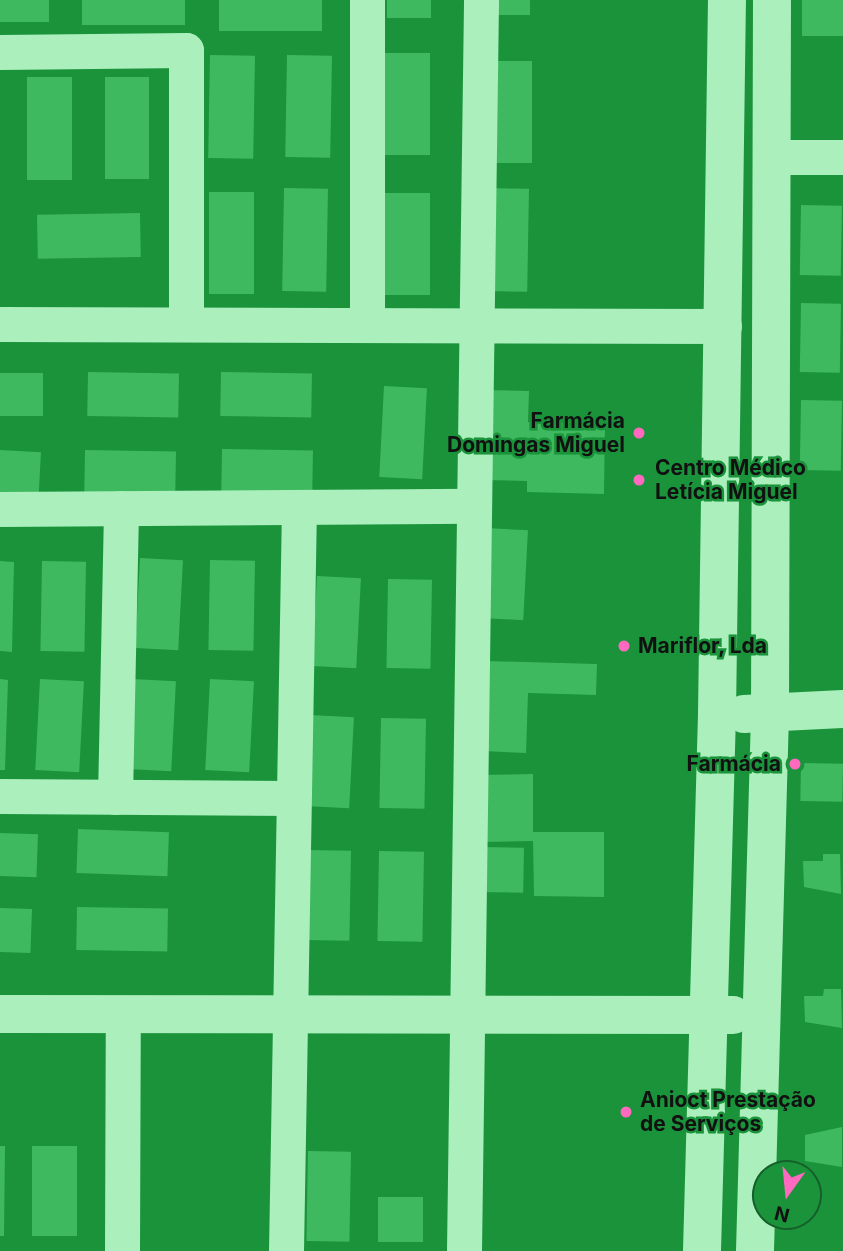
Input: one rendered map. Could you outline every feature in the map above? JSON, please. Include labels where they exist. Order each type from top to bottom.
[{"type":"street","points":[[367,0],[367,324]]},
{"type":"street","points":[[464,1251],[481,0]]},
{"type":"street","points":[[702,1251],[718,714],[727,0]]},
{"type":"street","points":[[755,1251],[770,714],[772,0]]},
{"type":"street","points":[[0,52],[186,50],[186,321]]},
{"type":"street","points":[[771,157],[843,157]]},
{"type":"street","points":[[0,324],[186,321],[724,326]]},
{"type":"street","points":[[0,509],[474,506]]},
{"type":"street","points":[[286,1251],[286,1013],[299,507]]},
{"type":"street","points":[[115,797],[121,508]]},
{"type":"street","points":[[718,714],[843,709]]},
{"type":"street","points":[[0,796],[292,798]]},
{"type":"street","points":[[0,1014],[709,1016],[762,1013]]},
{"type":"street","points":[[122,1251],[123,1015]]},
{"type":"building","points":[[0,0],[49,0],[49,22],[0,22]]},
{"type":"building","points":[[82,0],[185,0],[185,25],[82,25]]},
{"type":"building","points":[[219,0],[322,0],[322,31],[219,31]]},
{"type":"building","points":[[387,0],[431,0],[431,18],[387,18]]},
{"type":"building","points":[[485,0],[530,0],[530,15],[485,15]]},
{"type":"building","points":[[802,0],[843,0],[843,36],[802,36]]},
{"type":"building","points":[[385,53],[430,53],[430,155],[385,155]]},
{"type":"building","points":[[210,55],[255,56],[253,159],[208,158]]},
{"type":"building","points":[[287,55],[332,56],[330,158],[285,157]]},
{"type":"building","points":[[488,61],[532,61],[532,163],[488,163]]},
{"type":"building","points":[[27,77],[72,77],[72,180],[27,180]]},
{"type":"building","points":[[105,77],[149,77],[149,179],[105,179]]},
{"type":"building","points":[[284,188],[328,189],[326,292],[282,291]]},
{"type":"building","points":[[485,188],[529,189],[527,292],[483,291]]},
{"type":"building","points":[[209,192],[254,192],[254,294],[209,294]]},
{"type":"building","points":[[385,193],[430,193],[430,295],[385,295]]},
{"type":"building","points":[[801,205],[842,206],[841,276],[800,275]]},
{"type":"building","points":[[140,213],[141,257],[38,259],[37,215]]},
{"type":"building","points":[[801,303],[841,304],[840,373],[800,372]]},
{"type":"building","points":[[88,372],[179,374],[178,418],[87,416]]},
{"type":"building","points":[[221,372],[312,374],[311,418],[220,416]]},
{"type":"building","points":[[0,373],[43,373],[43,416],[0,416]]},
{"type":"building","points":[[384,386],[427,388],[422,479],[379,477]]},
{"type":"building","points":[[485,390],[529,391],[528,422],[605,423],[604,494],[527,492],[527,481],[482,480]]},
{"type":"building","points":[[801,400],[842,401],[841,471],[800,470]]},
{"type":"building","points":[[222,449],[313,451],[312,495],[221,493]]},
{"type":"building","points":[[0,450],[41,452],[39,496],[0,494]]},
{"type":"building","points":[[85,450],[176,452],[175,496],[84,494]]},
{"type":"building","points":[[485,528],[528,530],[523,620],[480,618]]},
{"type":"building","points":[[140,558],[183,560],[178,650],[135,648]]},
{"type":"building","points":[[210,560],[255,561],[253,651],[208,650]]},
{"type":"building","points":[[0,561],[14,562],[12,652],[0,651]]},
{"type":"building","points":[[42,561],[86,562],[84,652],[40,651]]},
{"type":"building","points":[[317,576],[361,578],[356,668],[312,666]]},
{"type":"building","points":[[388,579],[432,580],[430,669],[386,668]]},
{"type":"building","points":[[485,661],[597,664],[596,695],[528,693],[526,753],[482,751]]},
{"type":"building","points":[[0,679],[8,680],[5,770],[0,770]]},
{"type":"building","points":[[40,679],[84,681],[79,772],[35,770]]},
{"type":"building","points":[[132,679],[176,681],[171,771],[127,769]]},
{"type":"building","points":[[210,679],[254,681],[249,772],[205,770]]},
{"type":"building","points":[[310,715],[354,717],[349,808],[305,806]]},
{"type":"building","points":[[381,718],[426,719],[424,809],[379,808]]},
{"type":"building","points":[[801,763],[843,764],[842,802],[800,801]]},
{"type":"building","points":[[533,774],[533,832],[604,832],[604,897],[534,896],[533,841],[475,842],[474,775]]},
{"type":"building","points":[[78,829],[169,832],[167,876],[76,873]]},
{"type":"building","points":[[0,833],[38,834],[36,877],[0,876]]},
{"type":"building","points":[[481,847],[524,848],[523,893],[480,892]]},
{"type":"building","points":[[307,850],[351,851],[349,941],[305,940]]},
{"type":"building","points":[[379,851],[424,852],[422,942],[377,941]]},
{"type":"building","points":[[823,854],[840,854],[841,894],[804,887],[803,861],[823,861]]},
{"type":"building","points":[[77,907],[168,909],[167,952],[76,950]]},
{"type":"building","points":[[0,908],[32,909],[30,953],[0,952]]},
{"type":"building","points":[[824,989],[841,989],[842,1028],[805,1022],[804,996],[823,996]]},
{"type":"building","points":[[842,1127],[842,1167],[822,1164],[822,1160],[805,1160],[805,1135]]},
{"type":"building","points":[[0,1146],[5,1146],[4,1236],[0,1236]]},
{"type":"building","points":[[32,1146],[77,1146],[77,1236],[32,1236]]},
{"type":"building","points":[[308,1151],[351,1152],[349,1242],[306,1241]]},
{"type":"building","points":[[378,1197],[423,1197],[423,1242],[378,1242]]},
{"type":"place","name":"Farmácia Domingas Miguel","points":[[639,433]]},
{"type":"place","name":"Centro Médico Letícia Miguel","points":[[639,480]]},
{"type":"place","name":"Mariflor, Lda","points":[[624,646]]},
{"type":"place","name":"Farmácia","points":[[795,764]]},
{"type":"place","name":"Anioct Prestação de Serviços","points":[[626,1112]]}]
